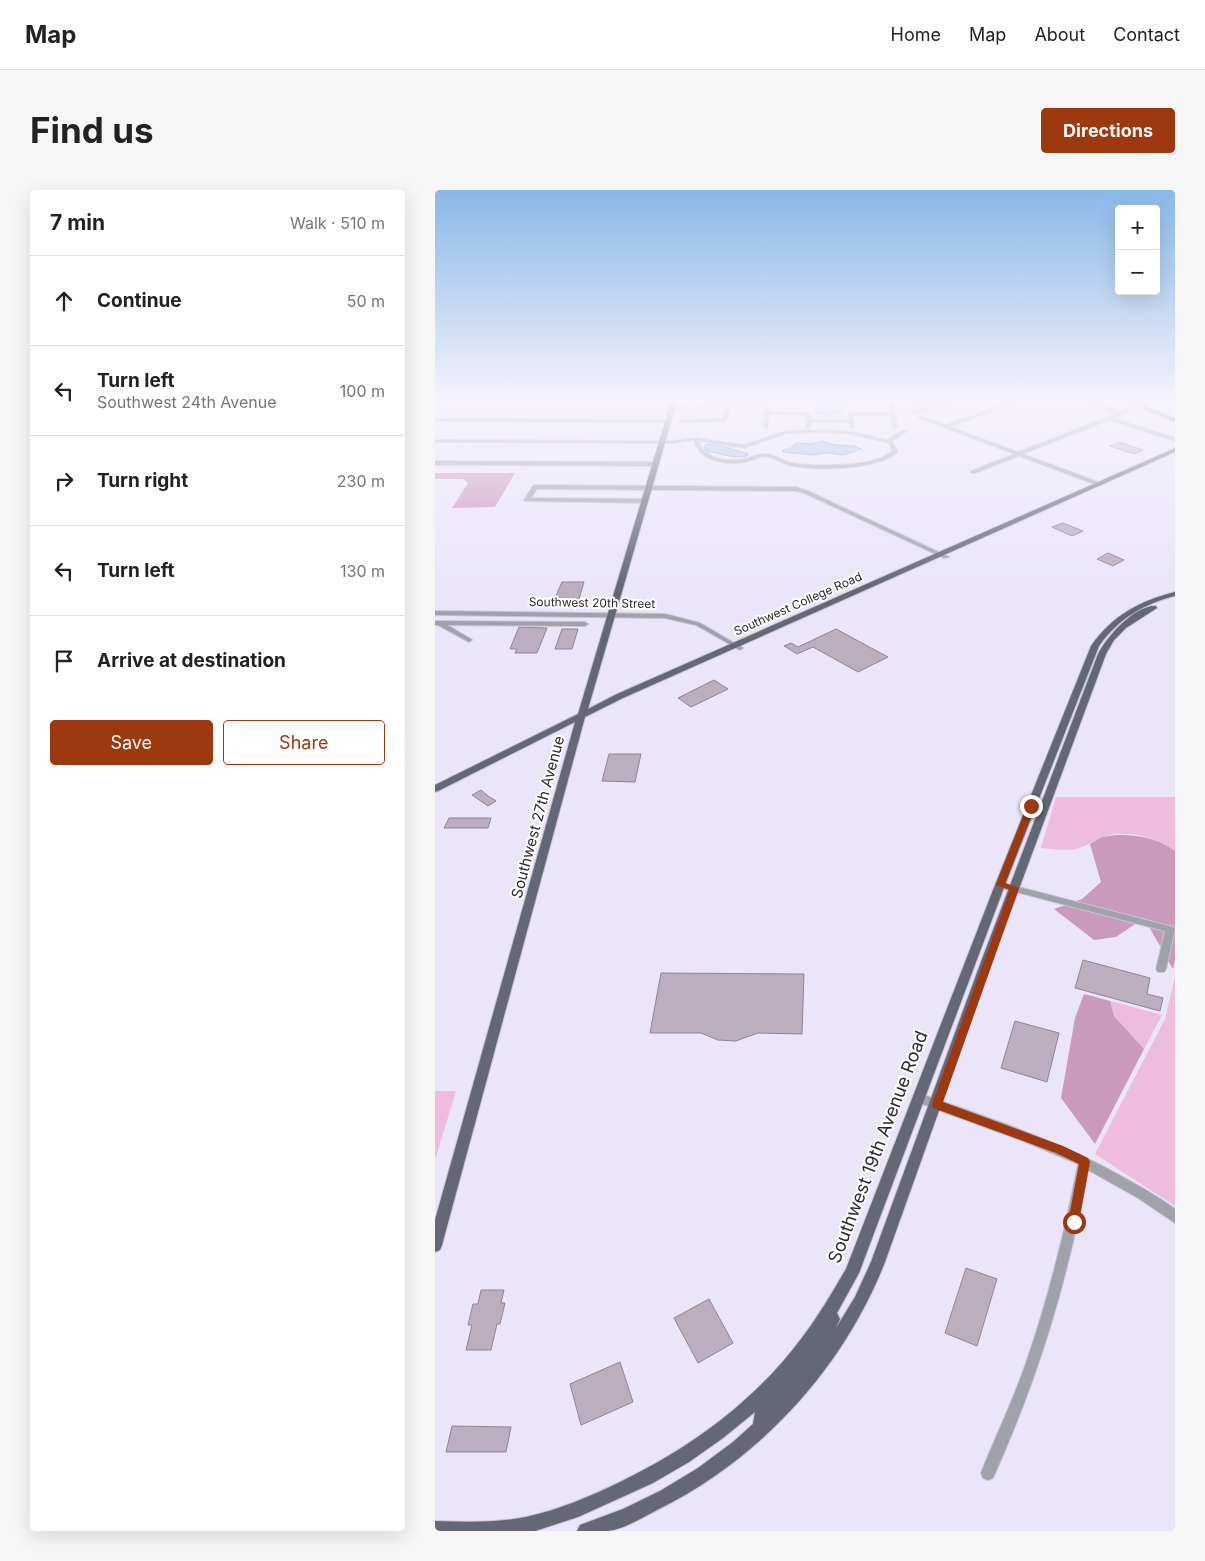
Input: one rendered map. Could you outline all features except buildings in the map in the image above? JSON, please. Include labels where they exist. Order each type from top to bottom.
[{"type":"main road","name":"Southwest 27th Avenue","points":[[435,1245],[581,718],[658,461]]},
{"type":"main road","name":"Southwest College Road","points":[[943,556],[1151,461]]},
{"type":"main road","name":"Southwest College Road","points":[[435,791],[581,718],[737,647],[1162,461]]},
{"type":"main road","name":"Southwest 19th Avenue Road","points":[[435,1530],[487,1530],[525,1525],[578,1509],[641,1482],[699,1448],[744,1412],[777,1381],[809,1343],[835,1306],[856,1262],[918,1098],[1095,646],[1104,632],[1117,620],[1135,608],[1175,594]]},
{"type":"main road","points":[[586,1531],[615,1522],[665,1496],[713,1467],[761,1429],[785,1406],[829,1353],[855,1314],[871,1279],[937,1104],[1106,644],[1112,635],[1130,620],[1155,607],[1175,600]]},
{"type":"main road","points":[[829,1353],[822,1340],[854,1279],[856,1262]]},
{"type":"main road","points":[[761,1429],[761,1418],[764,1410],[812,1354],[812,1347],[809,1343]]},
{"type":"street","points":[[778,461],[795,465],[864,465],[881,461]]},
{"type":"street","points":[[973,472],[1001,461]]},
{"type":"street","points":[[1035,461],[1099,484]]},
{"type":"street","points":[[435,463],[657,464]]},
{"type":"street","points":[[646,502],[527,500],[535,487],[796,489],[943,556]]},
{"type":"street","points":[[437,614],[437,623]]},
{"type":"street","name":"Southwest 20th Street","points":[[437,614],[654,615],[683,619],[699,624],[737,647]]},
{"type":"street","points":[[437,623],[585,624]]},
{"type":"street","points":[[437,623],[469,640]]},
{"type":"street","points":[[1001,885],[1170,929],[1161,969]]},
{"type":"street","points":[[918,1098],[1059,1150],[1110,1174],[1175,1217]]},
{"type":"street","points":[[988,1473],[1017,1410],[1039,1346],[1074,1222],[1084,1162]]},
{"type":"shaded area","points":[[435,473],[515,473],[495,507],[452,508],[468,483],[463,479],[435,479]]},
{"type":"shaded area","points":[[1056,797],[1175,797],[1175,851],[1149,838],[1130,834],[1110,835],[1076,849],[1041,848]]},
{"type":"shaded area","points":[[1117,835],[1147,838],[1175,851],[1175,960],[1173,969],[1144,918],[1116,937],[1094,940],[1054,909],[1082,899],[1101,882],[1090,844],[1102,837]]},
{"type":"shaded area","points":[[1175,977],[1175,1206],[1095,1154],[1165,1019]]},
{"type":"shaded area","points":[[1084,994],[1110,1001],[1114,1016],[1144,1049],[1095,1144],[1061,1098],[1075,1018]]},
{"type":"shaded area","points":[[1110,1001],[1162,1015],[1144,1049],[1114,1016]]},
{"type":"shaded area","points":[[435,1091],[456,1091],[435,1160]]},
{"type":"route","points":[[1031,806],[1001,885],[1015,888],[972,1002],[937,1104],[1059,1150],[1084,1162],[1074,1222]]}]
